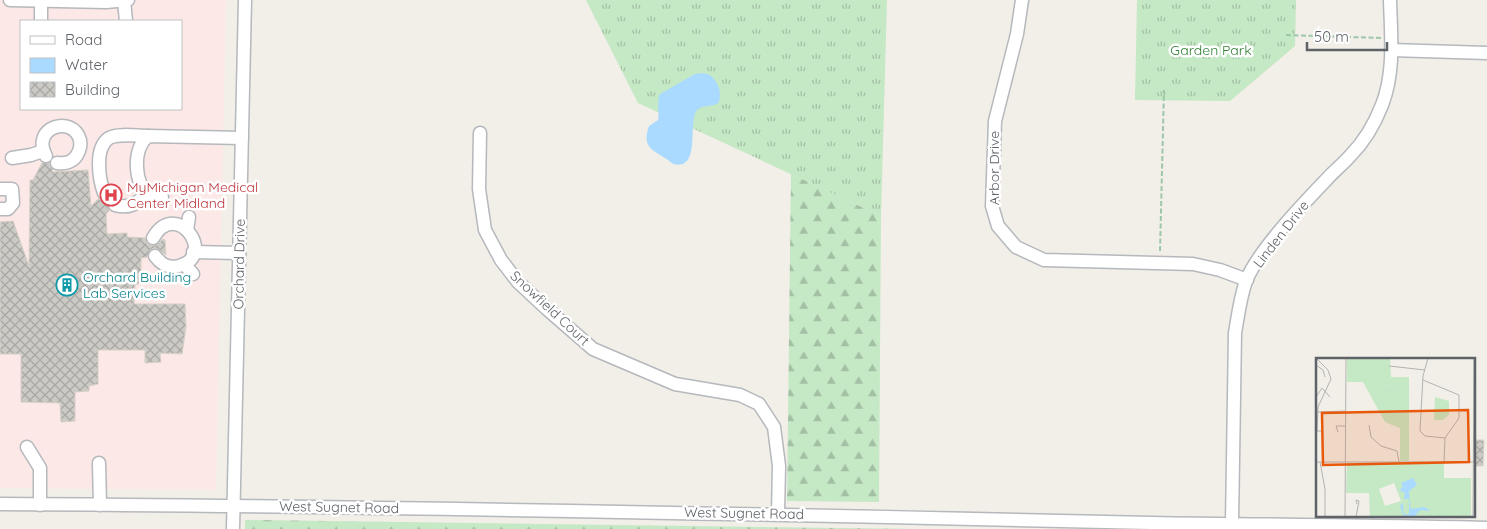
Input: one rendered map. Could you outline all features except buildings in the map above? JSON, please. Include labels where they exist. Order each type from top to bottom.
[{"type":"street","points":[[10,0],[126,0],[126,20]]},
{"type":"street","name":"Orchard Drive","points":[[233,529],[246,0]]},
{"type":"street","name":"Arbor Drive","points":[[1022,0],[1016,34],[995,121],[992,206],[998,226],[1016,247],[1044,260],[1193,264],[1220,270],[1247,280]]},
{"type":"street","name":"Linden Drive","points":[[1232,523],[1235,333],[1247,280],[1258,260],[1284,226],[1326,179],[1352,155],[1370,130],[1382,105],[1390,79],[1390,0]]},
{"type":"street","points":[[41,1],[41,20]]},
{"type":"street","points":[[1391,44],[1487,53]]},
{"type":"street","name":"Snowfield Court","points":[[480,133],[478,189],[485,230],[501,260],[526,289],[593,349],[675,384],[740,395],[760,404],[774,427],[779,466],[778,513]]},
{"type":"street","points":[[104,193],[101,186],[100,152],[103,144],[109,138],[116,136],[148,136],[242,138]]},
{"type":"street","points":[[148,136],[142,141],[138,153],[139,180],[146,194],[162,197]]},
{"type":"street","points":[[12,158],[31,155],[48,157]]},
{"type":"street","points":[[0,189],[12,189],[13,203],[8,209],[0,209]]},
{"type":"street","points":[[115,204],[132,206],[146,194]]},
{"type":"street","points":[[153,238],[156,232],[168,225],[188,223],[194,240],[193,252],[184,264],[171,267],[159,261],[155,256]]},
{"type":"street","points":[[193,252],[239,253]]},
{"type":"street","points":[[184,264],[193,274]]},
{"type":"street","points":[[27,447],[40,468],[40,505]]},
{"type":"street","points":[[99,463],[100,505]]},
{"type":"street","name":"West Sugnet Road","points":[[0,504],[778,513],[1342,527],[1374,520],[1487,528]]},
{"type":"path","points":[[1286,35],[1391,44]]},
{"type":"path","points":[[1160,264],[1164,90]]},
{"type":"shaded area","name":"MyMichigan Medical Center Midland","points":[[0,0],[226,0],[216,490],[0,488]]},
{"type":"green space","points":[[586,0],[887,0],[881,216],[638,103]]},
{"type":"green space","name":"Garden Park","points":[[1137,0],[1296,0],[1295,46],[1230,101],[1135,100]]},
{"type":"green space","points":[[791,174],[881,216],[879,502],[787,501]]},
{"type":"green space","points":[[245,520],[918,529],[245,529]]},
{"type":"water","points":[[703,73],[710,75],[717,84],[720,90],[719,102],[697,110],[694,116],[691,153],[688,160],[682,164],[673,164],[648,145],[647,134],[649,126],[658,120],[658,100],[660,94],[695,74]]},
{"type":"place","name":"MyMichigan Medical Center Midland","points":[[111,195]]},
{"type":"place","name":"Orchard Building Lab Services","points":[[67,285]]}]
